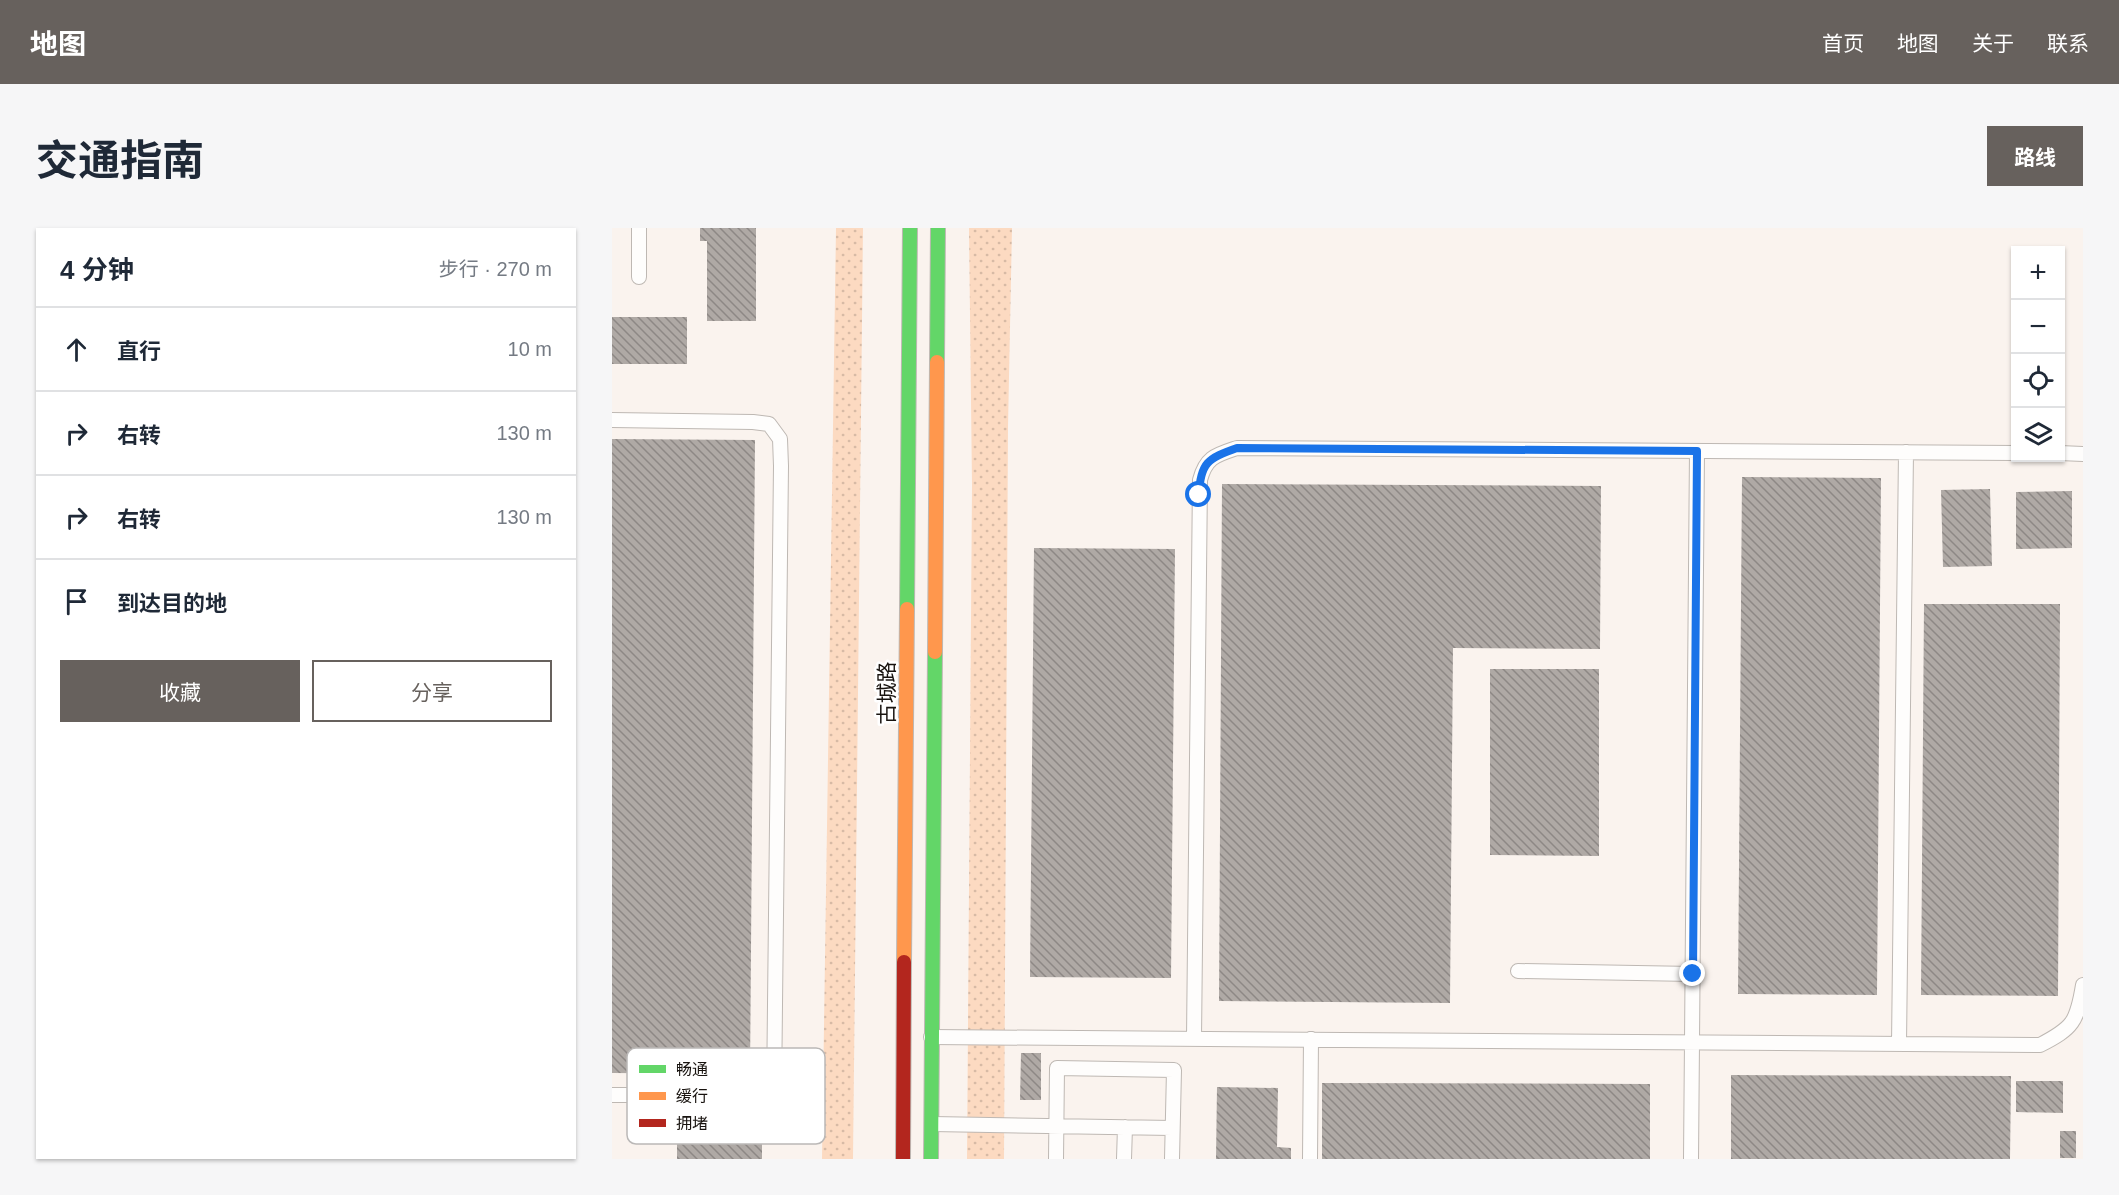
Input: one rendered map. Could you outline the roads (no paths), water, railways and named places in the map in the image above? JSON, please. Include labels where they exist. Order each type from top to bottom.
[{"type":"main road","name":"古城路","points":[[910,228],[904,1037],[918,1124],[932,1159]]},
{"type":"main road","name":"古城路","points":[[903,1159],[918,1124],[932,1037],[938,228]]},
{"type":"lane","points":[[639,228],[639,277]]},
{"type":"lane","points":[[612,420],[753,422],[769,424],[780,439],[775,1048]]},
{"type":"lane","points":[[1194,1038],[1200,480],[1204,465],[1215,455],[1237,448],[2011,453]]},
{"type":"lane","points":[[1691,1159],[1697,451]]},
{"type":"lane","points":[[1899,1044],[1906,452]]},
{"type":"lane","points":[[2065,453],[2083,454]]},
{"type":"lane","points":[[1518,971],[1693,974]]},
{"type":"lane","points":[[904,1037],[2040,1045],[2058,1036],[2074,1023],[2083,985]]},
{"type":"lane","points":[[1310,1159],[1311,1040]]},
{"type":"lane","points":[[1056,1159],[1057,1068],[1174,1070],[1172,1159]]},
{"type":"lane","points":[[918,1124],[1172,1128]]},
{"type":"lane","points":[[1125,1127],[1125,1159]]}]
